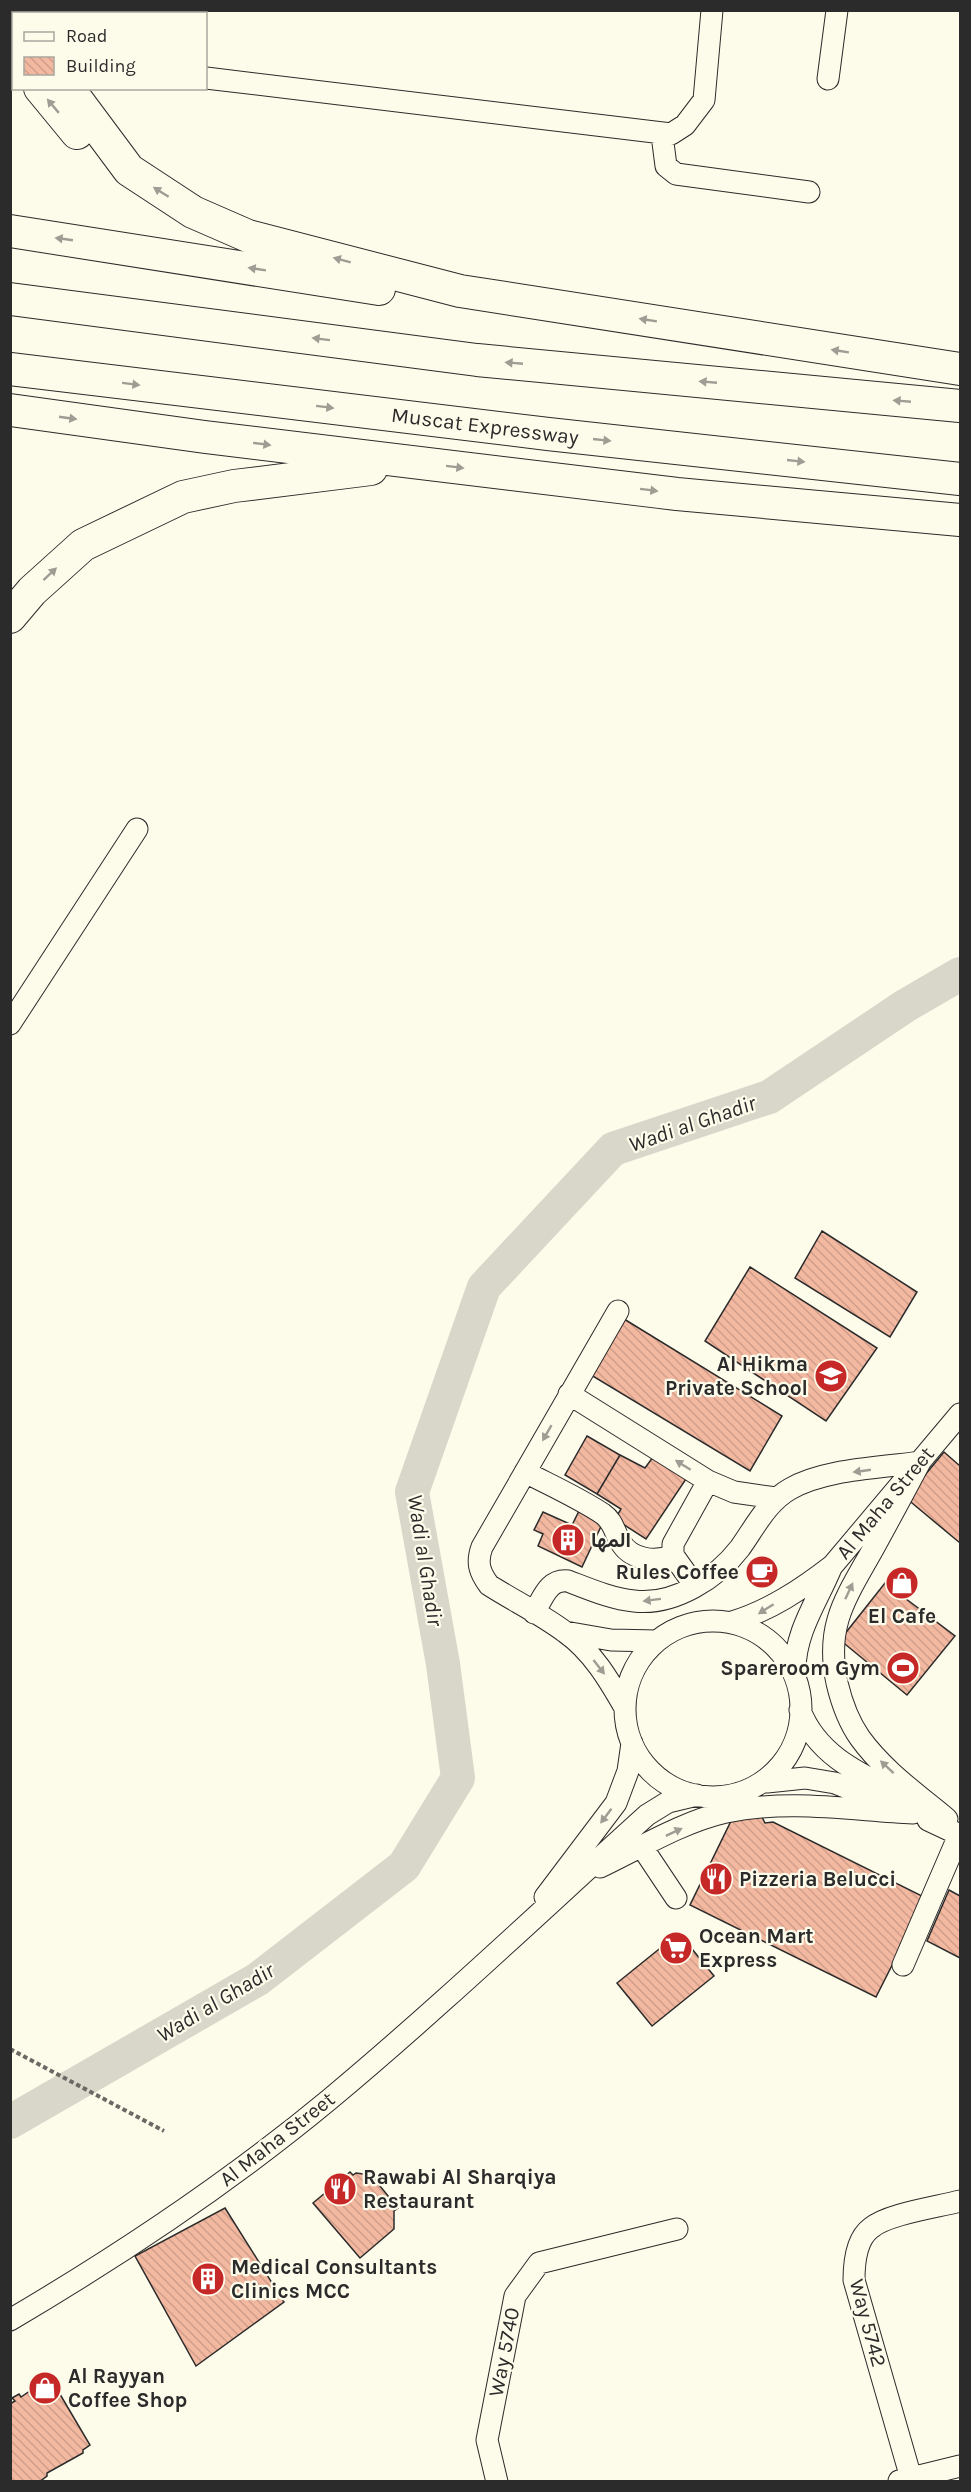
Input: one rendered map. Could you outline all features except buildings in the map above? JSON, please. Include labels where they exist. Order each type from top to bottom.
[{"type":"highway","points":[[42,90],[89,146],[193,212],[248,236],[460,291],[960,369]]},
{"type":"highway","points":[[69,90],[129,170]]},
{"type":"highway","points":[[10,231],[419,295],[460,291]]},
{"type":"highway","points":[[10,298],[477,360],[960,406]]},
{"type":"highway","name":"Muscat Expressway","points":[[10,369],[548,434],[960,479]]},
{"type":"highway","points":[[10,410],[677,494],[960,520]]},
{"type":"highway","points":[[10,617],[32,591],[83,545],[183,498],[234,486],[421,463]]},
{"type":"street","points":[[207,78],[662,135],[671,134],[686,125],[704,100],[712,10]]},
{"type":"street","points":[[828,79],[837,10]]},
{"type":"street","points":[[662,135],[666,166],[676,174],[809,192]]},
{"type":"street","points":[[10,1024],[137,829]]},
{"type":"street","points":[[618,1311],[482,1547],[478,1564],[481,1575],[489,1586],[565,1632],[589,1654],[625,1708]]},
{"type":"street","points":[[569,1394],[708,1481],[741,1494],[776,1498]]},
{"type":"street","name":"Al Maha Street","points":[[732,1622],[758,1614],[811,1582],[833,1565],[960,1414]]},
{"type":"street","points":[[534,1613],[552,1583],[558,1581],[568,1581],[636,1602],[656,1601],[679,1594],[721,1569],[739,1549],[776,1498],[805,1482],[828,1476],[920,1462]]},
{"type":"street","points":[[920,1462],[844,1602],[833,1635],[832,1660],[844,1712],[860,1737],[876,1757],[957,1829]]},
{"type":"street","points":[[525,1472],[604,1514],[614,1527],[625,1549],[633,1554],[654,1560],[674,1555]]},
{"type":"street","points":[[695,1586],[674,1555],[675,1539],[708,1481]]},
{"type":"street","name":"Al Maha Street","points":[[795,1670],[795,1649],[833,1565]]},
{"type":"street","points":[[767,1782],[790,1754],[796,1739],[800,1695],[795,1670],[767,1640],[732,1622],[698,1622],[677,1629],[657,1641],[639,1661],[629,1682],[625,1708],[632,1743],[646,1766],[666,1783],[697,1795],[729,1795],[767,1782],[805,1778],[835,1783],[957,1829]]},
{"type":"street","points":[[565,1632],[611,1640],[657,1641]]},
{"type":"street","points":[[800,1710],[805,1724],[815,1738],[854,1772],[957,1829]]},
{"type":"street","name":"Al Maha Street","points":[[521,1929],[616,1803],[628,1771],[632,1743]]},
{"type":"street","name":"Al Maha Street","points":[[10,2320],[105,2264],[217,2186],[329,2100],[429,2014],[647,1815],[668,1802],[697,1795]]},
{"type":"street","points":[[583,1875],[687,1826],[724,1813],[760,1807],[798,1805],[914,1813]]},
{"type":"street","points":[[903,1965],[957,1829]]},
{"type":"street","points":[[642,1847],[676,1898]]},
{"type":"street","name":"Way 5742","points":[[905,2480],[854,2280],[854,2261],[869,2229],[882,2220],[960,2201]]},
{"type":"street","name":"Way 5740","points":[[497,2481],[487,2440],[489,2429],[515,2296],[538,2263],[677,2229]]},
{"type":"street","points":[[905,2480],[960,2466]]},
{"type":"path","points":[[10,2049],[164,2131]]},
{"type":"waterway","name":"Wadi al Ghadir","points":[[10,2122],[258,1979],[404,1866],[458,1778],[443,1664],[412,1492],[484,1287],[613,1149],[769,1097],[905,1006],[960,974]]},
{"type":"place","name":"Al Hikma Private School","points":[[831,1376]]},
{"type":"place","name":"المها","points":[[568,1540]]},
{"type":"place","name":"Rules Coffee","points":[[762,1572]]},
{"type":"place","name":"El Cafe","points":[[902,1583]]},
{"type":"place","name":"Spareroom Gym","points":[[903,1668]]},
{"type":"place","name":"Pizzeria Belucci","points":[[716,1879]]},
{"type":"place","name":"Ocean Mart Express","points":[[676,1948]]},
{"type":"place","name":"Rawabi Al Sharqiya Restaurant","points":[[340,2189]]},
{"type":"place","name":"Medical Consultants Clinics MCC","points":[[208,2279]]},
{"type":"place","name":"Al Rayyan Coffee Shop","points":[[45,2388]]}]
